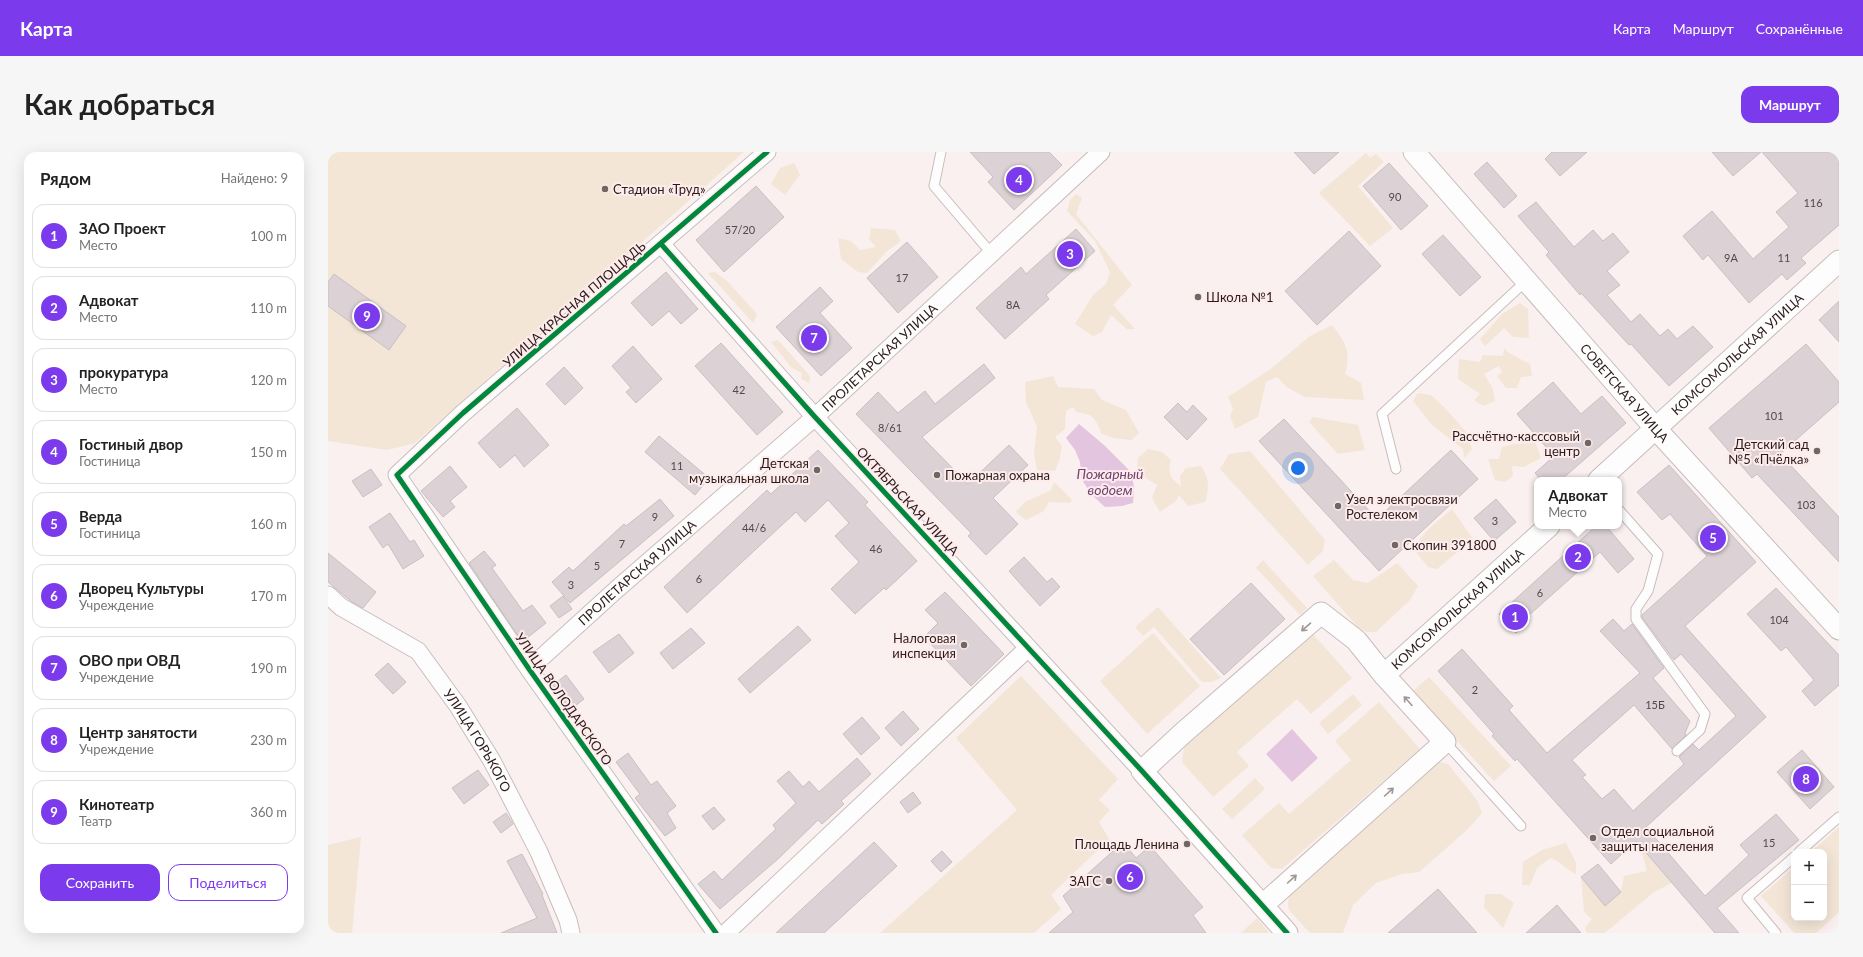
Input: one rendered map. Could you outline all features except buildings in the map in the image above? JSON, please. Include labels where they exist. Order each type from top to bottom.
[{"type":"street","name":"УЛИЦА КРАСНАЯ ПЛОЩАДЬ","points":[[397,475],[463,413],[767,152]]},
{"type":"street","name":"ПРОЛЕТАРСКАЯ УЛИЦА","points":[[529,669],[617,589],[815,417],[1101,152]]},
{"type":"street","name":"СОВЕТСКАЯ УЛИЦА","points":[[1414,152],[1656,430],[1839,630]]},
{"type":"street","name":"ОКТЯБРЬСКАЯ УЛИЦА","points":[[661,244],[815,417],[1142,770]]},
{"type":"street","name":"КОМСОМОЛЬСКАЯ УЛИЦА","points":[[1602,477],[1656,430],[1839,261]]},
{"type":"street","name":"УЛИЦА ВОЛОДАРСКОГО","points":[[397,475],[529,669],[716,933]]},
{"type":"street","name":"КОМСОМОЛЬСКАЯ УЛИЦА","points":[[1384,675],[1545,529]]},
{"type":"street","name":"УЛИЦА ГОРЬКОГО","points":[[328,595],[341,607],[418,651],[458,706],[492,761],[539,852],[568,920],[571,933]]},
{"type":"street","points":[[1263,905],[1445,742],[1384,675],[1356,640],[1321,614],[1142,770],[1287,933]]},
{"type":"street","points":[[726,933],[1028,648]]},
{"type":"lane","points":[[941,152],[934,186],[991,253]]},
{"type":"lane","points":[[1396,468],[1382,414],[1526,281]]},
{"type":"lane","points":[[1622,513],[1658,554],[1648,591],[1636,608],[1636,619],[1705,714],[1700,730],[1677,751]]},
{"type":"lane","points":[[1445,742],[1521,826]]},
{"type":"lane","points":[[1802,849],[1839,817]]},
{"type":"lane","points":[[1776,933],[1747,898],[1791,860]]},
{"type":"shaded area","points":[[328,152],[744,152],[415,443],[387,450],[328,441]]},
{"type":"shaded area","points":[[1366,153],[1370,158],[1376,154],[1384,162],[1358,186],[1393,228],[1370,246],[1319,193]]},
{"type":"shaded area","points":[[794,163],[800,175],[785,195],[771,184],[780,168]]},
{"type":"shaded area","points":[[1076,194],[1082,198],[1076,214],[1132,285],[1113,305],[1135,329],[1127,329],[1111,315],[1102,332],[1093,336],[1075,324],[1093,295],[1106,284],[1110,272],[1095,241],[1067,211],[1070,200]]},
{"type":"shaded area","points":[[871,228],[895,230],[901,241],[886,252],[867,273],[858,272],[841,259],[838,238],[851,241],[860,250],[876,247],[869,239]]},
{"type":"shaded area","points":[[715,272],[727,281],[757,314],[753,323],[708,273]]},
{"type":"shaded area","points":[[1520,303],[1528,309],[1529,338],[1513,337],[1504,328],[1485,346],[1480,339],[1502,314]]},
{"type":"shaded area","points":[[1332,325],[1341,337],[1346,348],[1347,366],[1345,374],[1361,383],[1364,400],[1305,397],[1288,388],[1277,377],[1266,382],[1258,417],[1235,429],[1230,416],[1233,409],[1228,397],[1272,368],[1310,336]]},
{"type":"shaded area","points":[[778,340],[810,376],[809,383],[801,379],[802,373],[792,368],[771,342]]},
{"type":"shaded area","points":[[1504,348],[1509,353],[1530,364],[1532,376],[1521,377],[1517,388],[1506,388],[1497,376],[1502,372],[1499,366],[1484,374],[1493,389],[1495,401],[1483,406],[1474,400],[1480,394],[1458,379],[1459,359],[1480,362],[1483,355],[1503,356]]},
{"type":"shaded area","points":[[1053,376],[1058,387],[1094,389],[1102,400],[1126,410],[1139,433],[1131,440],[1113,438],[1102,434],[1093,418],[1087,414],[1076,412],[1073,407],[1066,411],[1065,429],[1055,437],[1062,446],[1060,458],[1055,471],[1037,470],[1034,454],[1037,427],[1026,402],[1025,382]]},
{"type":"shaded area","points":[[1418,393],[1431,395],[1447,410],[1466,432],[1472,449],[1464,458],[1463,449],[1432,425],[1413,401]]},
{"type":"shaded area","points":[[1313,417],[1358,425],[1365,450],[1338,454],[1309,422]]},
{"type":"shaded area","points":[[1536,443],[1541,458],[1524,467],[1512,466],[1513,476],[1505,482],[1495,480],[1488,459],[1499,459],[1502,447],[1513,444]]},
{"type":"shaded area","points":[[1148,449],[1162,452],[1171,460],[1169,468],[1172,478],[1181,486],[1180,476],[1186,468],[1201,466],[1206,475],[1208,484],[1205,502],[1188,506],[1179,495],[1176,501],[1160,512],[1152,498],[1157,485],[1146,478],[1137,469],[1138,458]]},
{"type":"shaded area","points":[[1250,451],[1325,540],[1323,551],[1308,565],[1220,469],[1229,454]]},
{"type":"shaded area","points":[[1054,482],[1072,500],[1070,503],[1049,502],[1044,511],[1026,520],[1016,512],[1025,502],[1051,490]]},
{"type":"shaded area","points":[[1452,509],[1473,539],[1437,569],[1428,567],[1415,551],[1417,545],[1425,533]]},
{"type":"shaded area","points":[[1263,560],[1307,608],[1300,615],[1256,568]]},
{"type":"shaded area","points":[[1334,560],[1353,580],[1368,583],[1397,563],[1418,586],[1410,600],[1376,632],[1367,632],[1358,627],[1313,576]]},
{"type":"shaded area","points":[[1158,607],[1221,678],[1211,682],[1202,682],[1154,627],[1143,636],[1135,627]]},
{"type":"shaded area","points":[[1153,633],[1200,686],[1147,734],[1100,681]]},
{"type":"shaded area","points":[[1313,634],[1352,678],[1311,714],[1297,699],[1237,752],[1249,766],[1213,797],[1182,762],[1184,747]]},
{"type":"shaded area","points":[[1021,676],[1118,779],[1099,800],[1110,810],[1099,822],[1109,839],[1051,895],[1061,909],[1034,933],[880,933],[1017,810],[956,738]]},
{"type":"shaded area","points":[[1429,677],[1511,766],[1494,781],[1412,692]]},
{"type":"shaded area","points":[[1353,694],[1362,705],[1328,734],[1319,723]]},
{"type":"shaded area","points":[[1379,702],[1420,749],[1282,869],[1271,868],[1242,835],[1279,803],[1289,814],[1351,760],[1335,741]]},
{"type":"shaded area","points":[[1439,762],[1448,764],[1477,800],[1482,813],[1467,830],[1419,872],[1402,874],[1376,883],[1353,905],[1343,933],[1310,933],[1289,910],[1288,901],[1294,886],[1426,768]]},
{"type":"shaded area","points":[[1255,778],[1265,789],[1232,819],[1222,809]]},
{"type":"shaded area","points":[[1839,827],[1839,912],[1816,933],[1794,933],[1761,896],[1791,870],[1791,921],[1827,921],[1827,849],[1814,849]]},
{"type":"shaded area","points":[[361,837],[352,933],[328,933],[328,845]]},
{"type":"shaded area","points":[[1566,843],[1576,863],[1576,874],[1550,858],[1537,868],[1530,885],[1522,885],[1523,862],[1542,850]]},
{"type":"shaded area","points":[[1640,846],[1672,883],[1654,892],[1604,933],[1587,933],[1585,928],[1592,919],[1584,912],[1581,877],[1605,905],[1621,892],[1624,876],[1647,871]]},
{"type":"shaded area","points":[[1485,894],[1501,894],[1514,903],[1503,928],[1484,907]]},
{"type":"shaded area","points":[[1257,918],[1269,933],[1241,933]]},
{"type":"water","name":"Пожарный водоем","points":[[1079,424],[1104,445],[1131,472],[1134,487],[1133,503],[1122,506],[1105,507],[1093,496],[1082,480],[1080,462],[1075,450],[1066,438]]},
{"type":"water","points":[[1292,729],[1318,758],[1292,782],[1266,754]]},
{"type":"cycle path","points":[[716,933],[529,669],[397,475],[463,413],[767,152]]},
{"type":"cycle path","points":[[661,244],[815,417],[1142,771],[1287,933]]},
{"type":"place","name":"Гостиный двор","points":[[1019,180]]},
{"type":"place","name":"Стадион «Труд»","points":[[605,189]]},
{"type":"place","name":"прокуратура","points":[[1070,254]]},
{"type":"place","name":"Школа №1","points":[[1198,297]]},
{"type":"place","name":"Кинотеатр","points":[[367,316]]},
{"type":"place","name":"ОВО при ОВД","points":[[814,338]]},
{"type":"place","name":"Рассчётно-касссовый центр","points":[[1588,443]]},
{"type":"place","name":"Детский сад №5 «Пчёлка»","points":[[1817,451]]},
{"type":"place","name":"Детская музыкальная школа","points":[[817,470]]},
{"type":"place","name":"Пожарная охрана","points":[[937,475]]},
{"type":"place","name":"Узел электросвязи Ростелеком","points":[[1338,506]]},
{"type":"place","name":"Верда","points":[[1713,538]]},
{"type":"place","name":"Скопин 391800","points":[[1395,545]]},
{"type":"place","name":"Адвокат","points":[[1578,557]]},
{"type":"place","name":"ЗАО Проект","points":[[1515,617]]},
{"type":"place","name":"Налоговая инспекция","points":[[964,645]]},
{"type":"place","name":"Центр занятости","points":[[1806,779]]},
{"type":"place","name":"Отдел социальной защиты населения","points":[[1593,838]]},
{"type":"place","name":"Площадь Ленина","points":[[1187,844]]},
{"type":"place","name":"Дворец Культуры","points":[[1130,877]]},
{"type":"place","name":"ЗАГС","points":[[1109,881]]}]
